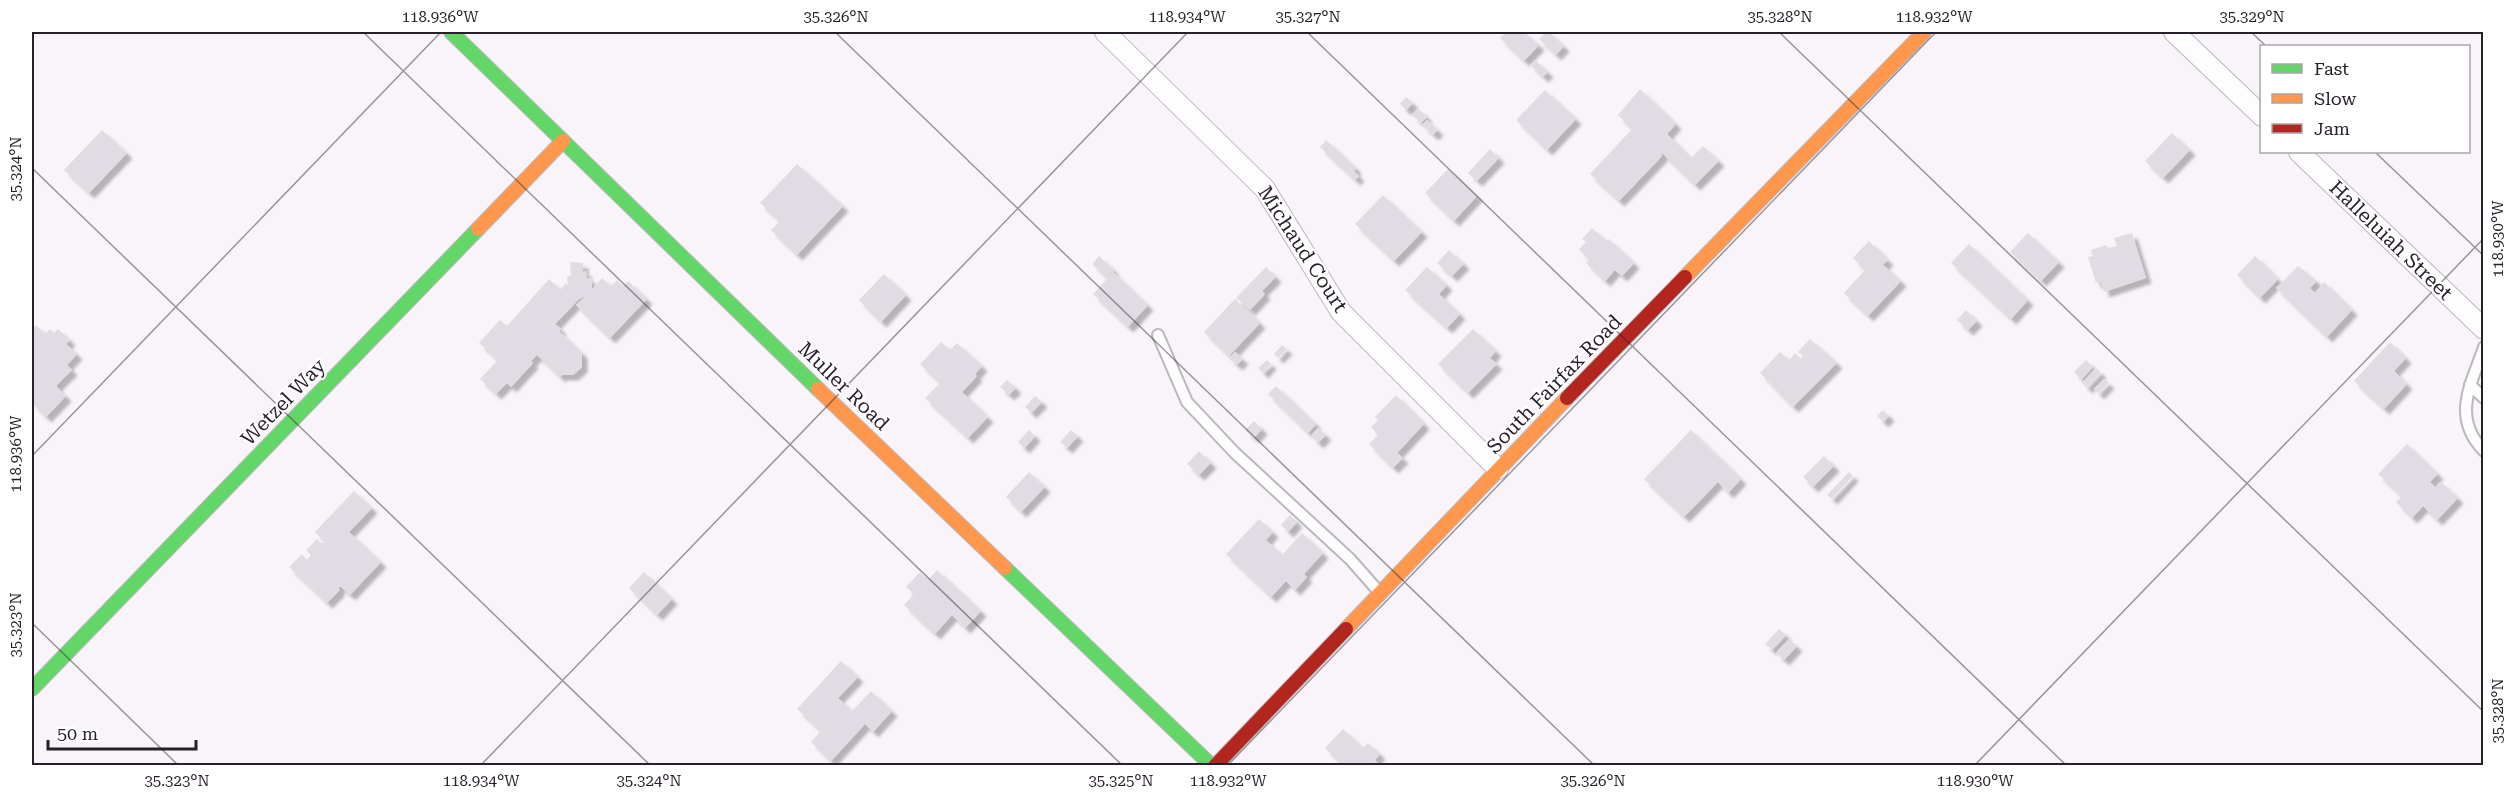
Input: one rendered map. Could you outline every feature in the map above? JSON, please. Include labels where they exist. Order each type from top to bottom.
[{"type":"street","name":"Muller Road","points":[[452,32],[722,296],[1214,765]]},
{"type":"street","name":"Michaud Court","points":[[1105,32],[1265,189],[1341,312],[1498,469]]},
{"type":"street","name":"South Fairfax Road","points":[[1214,765],[1911,39],[1924,32]]},
{"type":"street","points":[[2174,32],[2260,114]]},
{"type":"street","name":"Wetzel Way","points":[[32,689],[563,141]]},
{"type":"street","name":"Halleluiah Street","points":[[2300,153],[2483,327]]},
{"type":"lane","points":[[1158,335],[1187,402],[1235,453],[1350,560],[1380,593]]},
{"type":"lane","points":[[2484,347],[2466,401],[2466,417],[2473,440],[2484,451]]},
{"type":"lane","points":[[2470,385],[2484,398]]},
{"type":"building","points":[[1506,32],[1524,32],[1539,45],[1524,61],[1500,38]]},
{"type":"building","points":[[1549,32],[1564,46],[1556,55],[1539,39]]},
{"type":"building","points":[[1535,60],[1548,72],[1543,77],[1530,65]]},
{"type":"building","points":[[1640,89],[1676,124],[1667,134],[1691,158],[1703,146],[1719,161],[1695,185],[1661,152],[1662,156],[1619,201],[1590,174],[1632,129],[1618,115]]},
{"type":"building","points":[[1545,90],[1576,119],[1547,150],[1516,120]]},
{"type":"building","points":[[1406,97],[1413,103],[1406,110],[1400,104]]},
{"type":"building","points":[[1419,109],[1427,117],[1421,123],[1412,115]]},
{"type":"building","points":[[1427,120],[1438,130],[1433,135],[1422,125]]},
{"type":"building","points":[[102,130],[127,153],[89,193],[64,170]]},
{"type":"building","points":[[2172,133],[2190,150],[2163,178],[2145,161]]},
{"type":"building","points":[[1326,140],[1356,168],[1354,171],[1359,176],[1355,180],[1320,147]]},
{"type":"building","points":[[1490,149],[1499,158],[1477,181],[1468,173]]},
{"type":"building","points":[[797,164],[843,206],[797,255],[771,230],[780,221],[760,203]]},
{"type":"building","points":[[1448,169],[1477,196],[1454,221],[1425,193]]},
{"type":"building","points":[[1383,195],[1422,232],[1394,261],[1355,224]]},
{"type":"building","points":[[1592,228],[1607,241],[1609,239],[1634,263],[1622,276],[1615,270],[1605,281],[1586,263],[1589,260],[1579,249],[1586,242],[1582,239]]},
{"type":"building","points":[[2028,233],[2059,262],[2041,281],[2010,252]]},
{"type":"building","points":[[2132,233],[2146,278],[2104,292],[2101,281],[2096,283],[2088,257],[2093,256],[2091,250],[2106,245],[2108,248],[2117,246],[2114,238]]},
{"type":"building","points":[[1869,241],[1888,260],[1883,265],[1901,281],[1868,316],[1844,293],[1865,270],[1853,258]]},
{"type":"building","points":[[1969,244],[2028,300],[2011,319],[1951,263]]},
{"type":"building","points":[[1449,250],[1464,264],[1452,276],[1437,263]]},
{"type":"building","points":[[1099,256],[1114,270],[1107,278],[1092,264]]},
{"type":"building","points":[[2255,256],[2278,279],[2260,298],[2237,275]]},
{"type":"building","points":[[570,262],[583,263],[583,272],[586,271],[587,278],[591,278],[592,289],[602,278],[611,286],[617,280],[623,286],[628,281],[647,299],[610,338],[576,305],[586,296],[579,299],[555,324],[561,329],[559,331],[582,353],[582,367],[573,375],[560,377],[537,355],[531,361],[533,363],[511,387],[507,383],[496,394],[480,379],[498,360],[479,343],[500,320],[507,326],[549,279],[560,290],[566,283],[568,285],[567,276],[571,276]]},
{"type":"building","points":[[2298,266],[2317,281],[2310,288],[2315,293],[2324,282],[2352,310],[2327,337],[2276,288]]},
{"type":"building","points":[[1266,267],[1276,277],[1262,291],[1265,294],[1250,310],[1236,298]]},
{"type":"building","points":[[1427,267],[1447,285],[1439,294],[1460,314],[1447,328],[1405,290]]},
{"type":"building","points":[[1113,272],[1148,305],[1128,327],[1093,294]]},
{"type":"building","points":[[884,274],[906,295],[881,322],[859,300]]},
{"type":"building","points":[[1235,299],[1260,323],[1229,356],[1204,332]]},
{"type":"building","points":[[1966,310],[1977,321],[1968,330],[1957,320]]},
{"type":"building","points":[[36,325],[45,334],[50,329],[54,333],[58,329],[70,340],[66,344],[77,354],[67,365],[72,370],[56,386],[66,396],[46,417],[32,403],[32,329]]},
{"type":"building","points":[[1473,329],[1496,351],[1490,358],[1497,364],[1468,393],[1438,364]]},
{"type":"building","points":[[1810,339],[1837,363],[1793,407],[1760,373],[1780,352],[1789,360],[1795,353],[1801,359],[1803,356],[1798,352]]},
{"type":"building","points":[[941,342],[950,350],[957,343],[982,366],[975,374],[977,376],[962,392],[988,417],[968,438],[925,398],[940,383],[920,364]]},
{"type":"building","points":[[2390,342],[2406,358],[2394,371],[2407,384],[2384,409],[2354,381]]},
{"type":"building","points":[[1282,345],[1287,349],[1278,358],[1274,354]]},
{"type":"building","points":[[1235,352],[1243,359],[1237,365],[1229,358]]},
{"type":"building","points":[[1267,360],[1271,364],[1263,373],[1258,368]]},
{"type":"building","points":[[2086,360],[2093,367],[2081,380],[2074,372]]},
{"type":"building","points":[[2096,368],[2101,373],[2087,388],[2082,383]]},
{"type":"building","points":[[2104,379],[2109,383],[2099,394],[2094,389]]},
{"type":"building","points":[[1007,380],[1016,388],[1009,395],[1000,387]]},
{"type":"building","points":[[1276,386],[1316,424],[1308,433],[1268,394]]},
{"type":"building","points":[[1396,395],[1424,424],[1397,453],[1403,458],[1393,468],[1369,444],[1378,435],[1371,427],[1378,420],[1375,417]]},
{"type":"building","points":[[1035,396],[1042,402],[1031,413],[1025,407]]},
{"type":"building","points":[[1883,410],[1889,416],[1883,422],[1877,416]]},
{"type":"building","points":[[1254,421],[1262,429],[1254,438],[1245,430]]},
{"type":"building","points":[[1318,428],[1326,435],[1318,443],[1311,436]]},
{"type":"building","points":[[1029,430],[1035,436],[1024,448],[1018,442]]},
{"type":"building","points":[[1071,430],[1078,436],[1067,448],[1060,442]]},
{"type":"building","points":[[1691,430],[1741,479],[1728,493],[1718,482],[1684,517],[1644,479]]},
{"type":"building","points":[[2407,444],[2438,474],[2430,482],[2436,488],[2441,482],[2458,498],[2437,520],[2423,506],[2412,518],[2396,502],[2402,496],[2378,474]]},
{"type":"building","points":[[1199,451],[1211,463],[1199,475],[1187,464]]},
{"type":"building","points":[[1824,456],[1834,466],[1813,487],[1803,477]]},
{"type":"building","points":[[1029,472],[1045,487],[1021,512],[1006,497]]},
{"type":"building","points":[[1849,472],[1853,476],[1832,499],[1827,495]]},
{"type":"building","points":[[354,491],[372,508],[349,532],[381,562],[350,595],[340,586],[338,589],[340,590],[327,603],[289,567],[302,554],[307,560],[311,555],[306,550],[317,539],[322,544],[324,541],[315,532]]},
{"type":"building","points":[[1290,515],[1297,522],[1288,532],[1281,525]]},
{"type":"building","points":[[1259,519],[1273,532],[1266,540],[1282,555],[1302,533],[1323,553],[1304,574],[1307,577],[1295,590],[1286,581],[1271,597],[1226,554]]},
{"type":"building","points":[[937,570],[981,611],[965,628],[952,615],[935,634],[904,605],[914,594],[906,587],[920,572],[928,580]]},
{"type":"building","points":[[644,572],[672,599],[657,615],[629,588]]},
{"type":"building","points":[[1779,629],[1786,635],[1772,650],[1765,644]]},
{"type":"building","points":[[1789,639],[1797,646],[1784,660],[1776,653]]},
{"type":"building","points":[[841,661],[858,677],[838,698],[852,711],[871,691],[892,711],[873,732],[865,724],[831,761],[811,742],[821,731],[797,709]]},
{"type":"building","points":[[1343,729],[1363,748],[1368,743],[1380,754],[1375,760],[1381,766],[1344,766],[1325,748]]},
{"type":"traffic: fast","points":[[451,32],[818,389]]},
{"type":"traffic: fast","points":[[32,689],[478,229]]},
{"type":"traffic: fast","points":[[1005,568],[1212,766]]},
{"type":"traffic: slow","points":[[1685,277],[1924,32]]},
{"type":"traffic: slow","points":[[478,229],[563,141]]},
{"type":"traffic: slow","points":[[818,389],[1005,568]]},
{"type":"traffic: slow","points":[[1346,629],[1567,398]]},
{"type":"traffic: jam","points":[[1567,398],[1685,277]]},
{"type":"traffic: jam","points":[[1215,766],[1346,629]]}]
